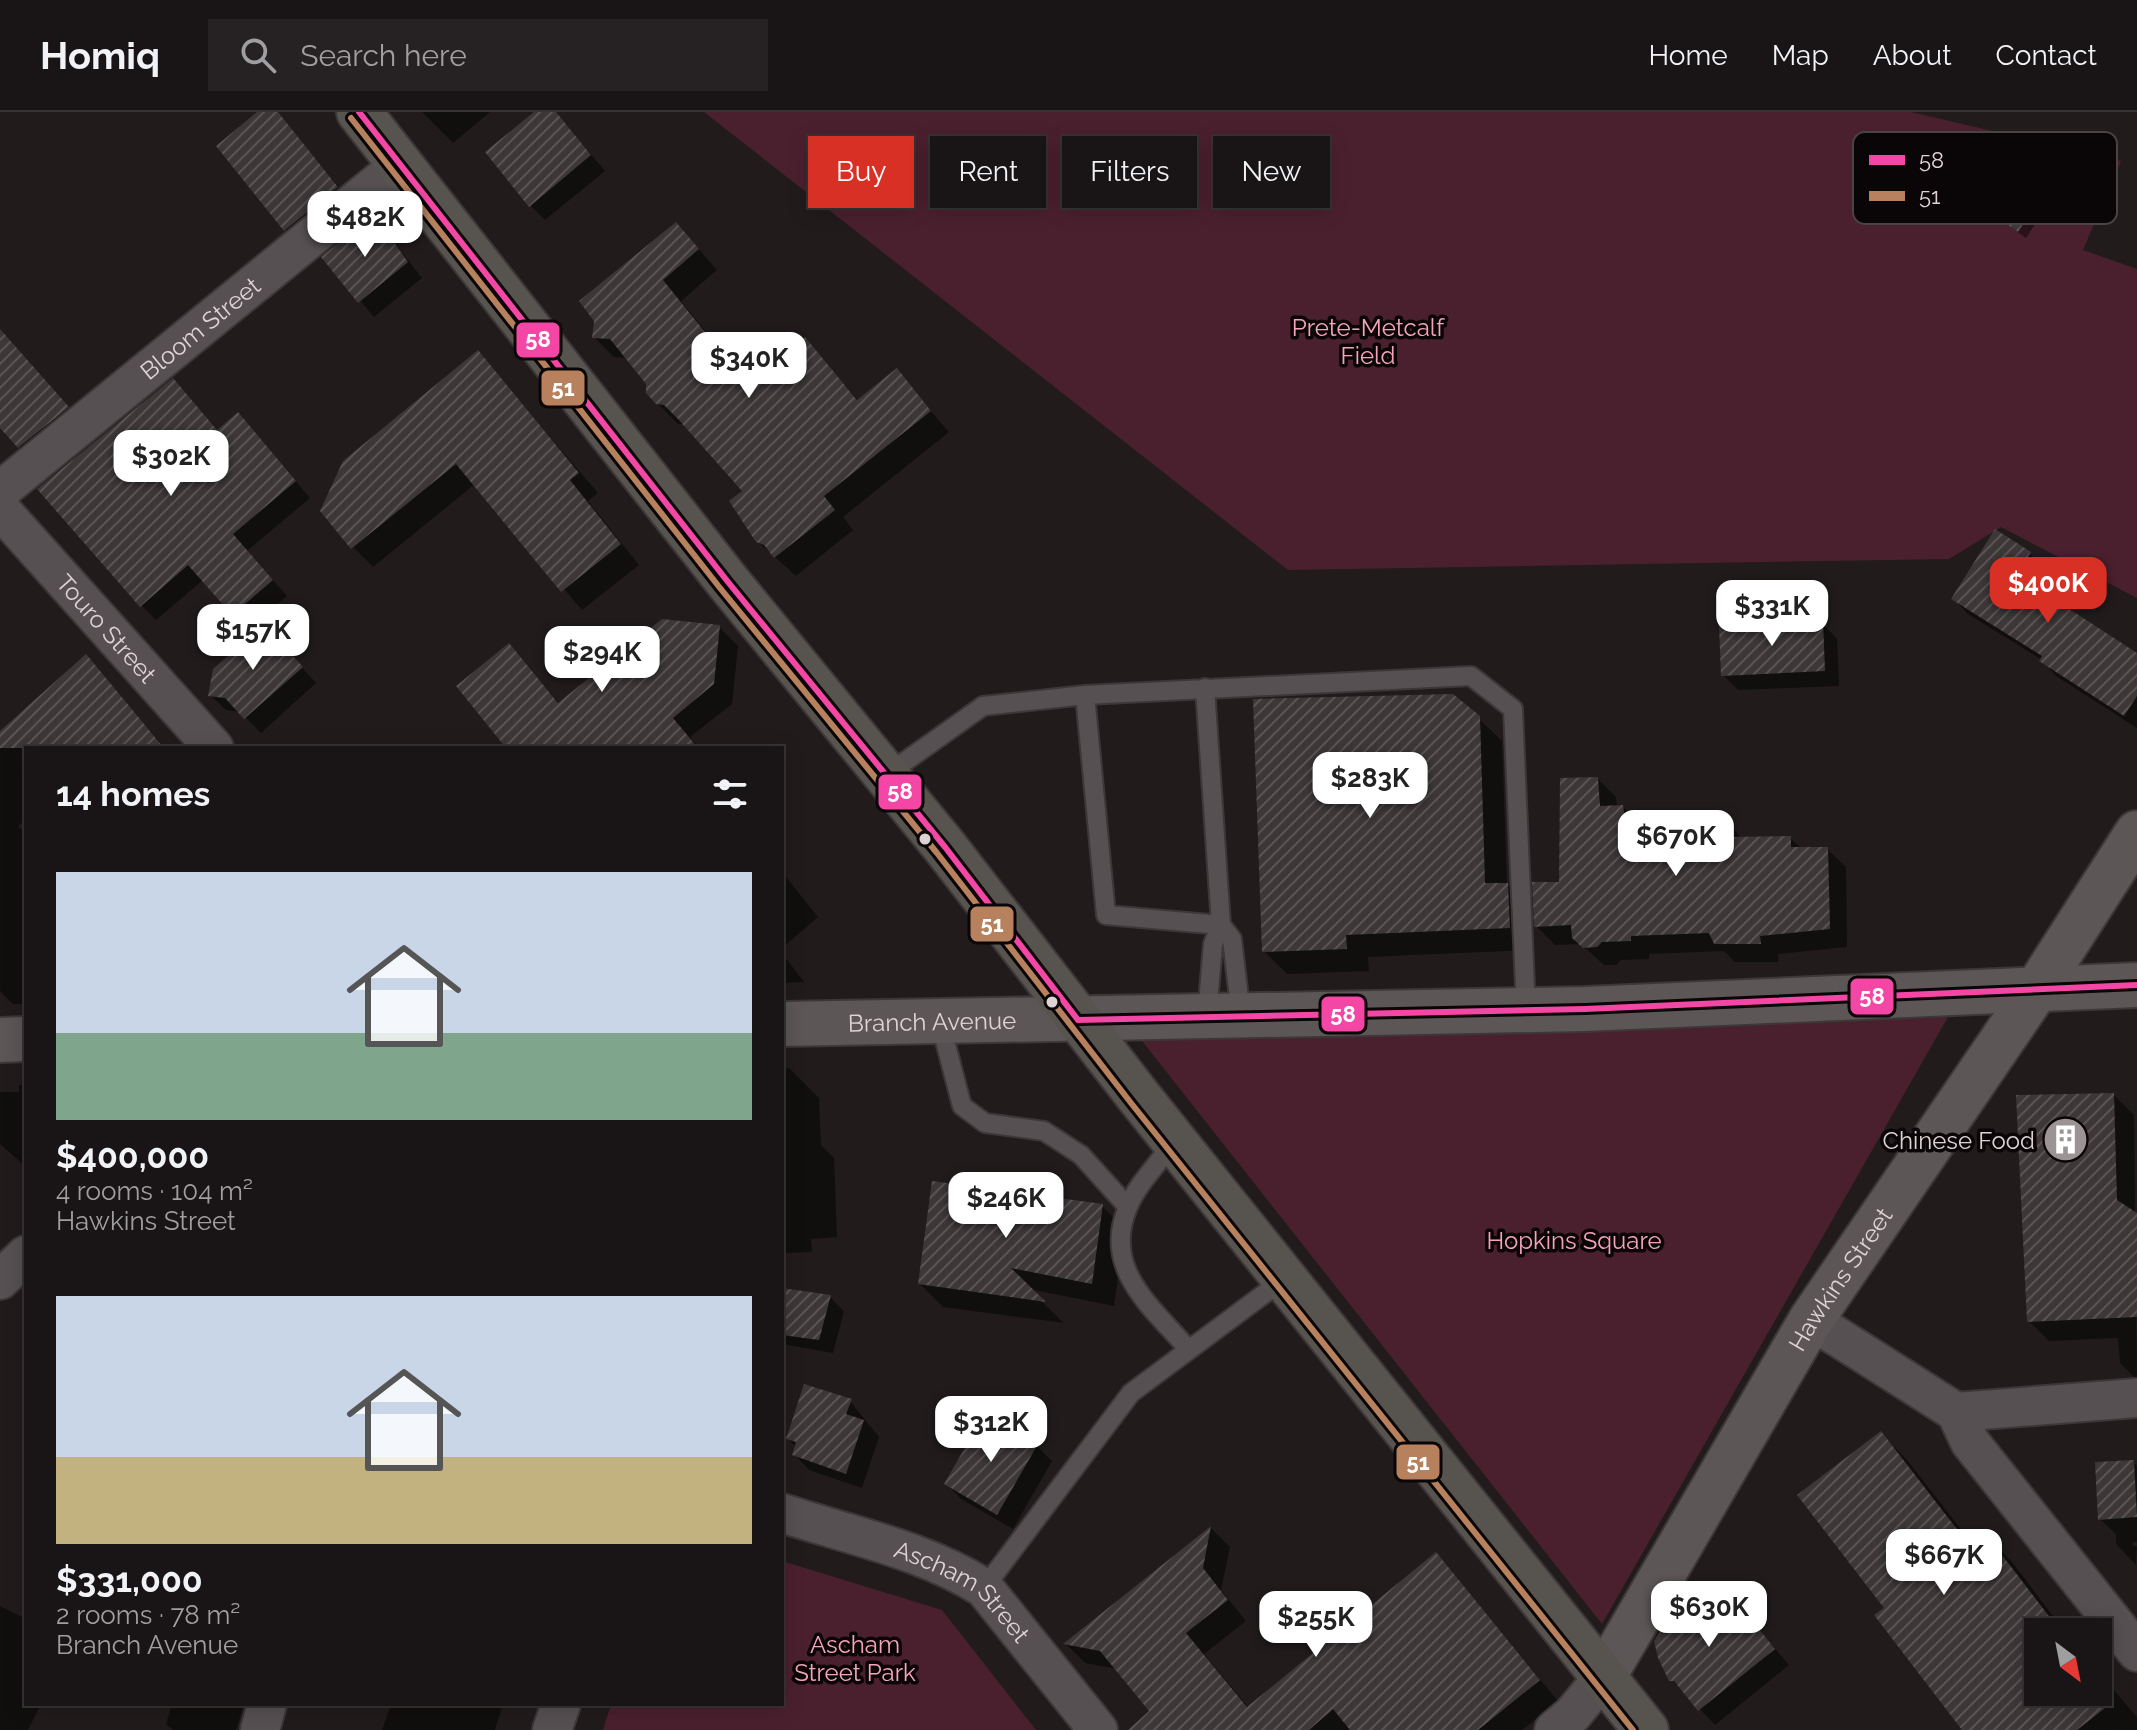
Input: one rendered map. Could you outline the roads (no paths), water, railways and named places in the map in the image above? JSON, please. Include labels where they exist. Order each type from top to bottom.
[{"type":"main road","points":[[359,112],[728,582],[886,775],[1174,1141],[1646,1730]]},
{"type":"main road","name":"Hawkins Street","points":[[1604,1676],[1811,1320],[2037,989],[2137,833]]},
{"type":"main road","name":"Branch Avenue","points":[[784,1024],[1526,1010],[2137,985]]},
{"type":"main road","points":[[0,1040],[24,1039]]},
{"type":"street","name":"Bloom Street","points":[[0,491],[401,164]]},
{"type":"street","name":"Touro Street","points":[[0,509],[212,746]]},
{"type":"street","points":[[0,1280],[24,1257]]},
{"type":"street","points":[[1811,1320],[1956,1412],[1970,1442],[2137,1652]]},
{"type":"street","points":[[1956,1412],[2137,1398]]},
{"type":"street","name":"Ascham Street","points":[[784,1514],[926,1560],[984,1588],[1098,1730]]},
{"type":"street","name":"Hawkins Street","points":[[1554,1730],[1573,1714],[1604,1676]]},
{"type":"street","points":[[260,1730],[266,1706]]},
{"type":"street","points":[[552,1730],[560,1706]]},
{"type":"lane","points":[[886,775],[983,706],[1085,695],[1471,676],[1513,709],[1526,1010]]},
{"type":"lane","points":[[1205,688],[1221,925],[1213,944],[1224,1015]]},
{"type":"lane","points":[[1085,695],[1106,915],[1221,925],[1232,939],[1224,1015]]},
{"type":"lane","points":[[940,1022],[962,1106],[985,1123],[1044,1131],[1081,1155],[1128,1207]]},
{"type":"lane","points":[[1174,1141],[1128,1207],[1120,1249],[1127,1278],[1189,1350]]},
{"type":"lane","points":[[984,1588],[1131,1393],[1284,1279]]},
{"type":"place","name":"Chinese Food","points":[[2066,1140]]},
{"type":"park label","name":"Prete-Metcalf Field","points":[[1368,341]]},
{"type":"park label","name":"Hopkins Square","points":[[1574,1240]]},
{"type":"park label","name":"Ascham Street Park","points":[[855,1658]]}]
